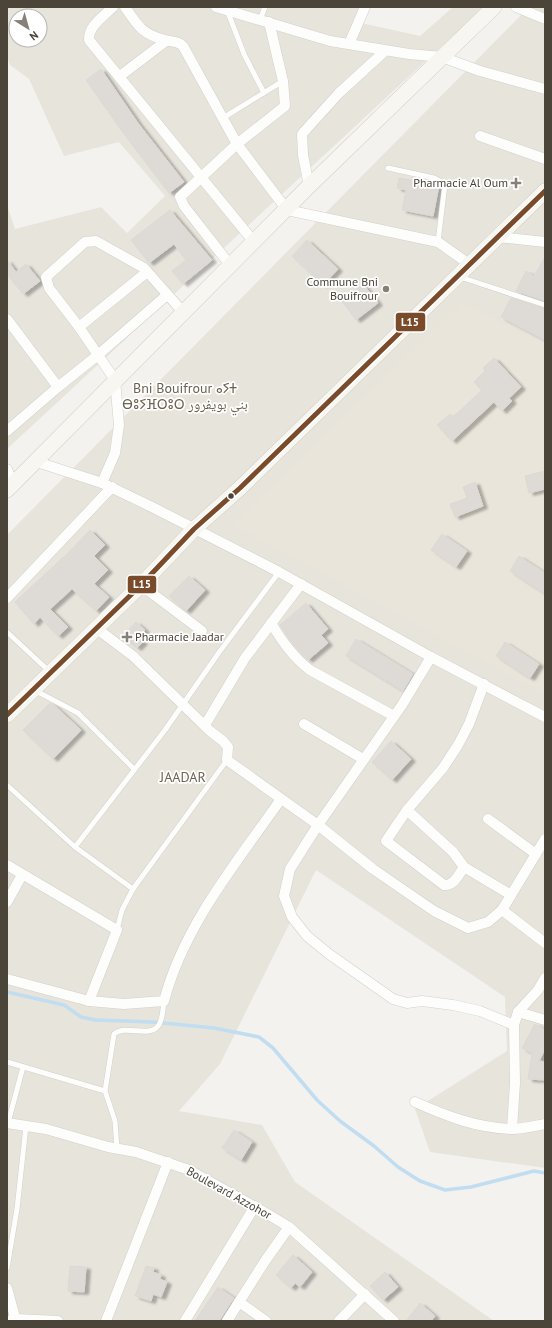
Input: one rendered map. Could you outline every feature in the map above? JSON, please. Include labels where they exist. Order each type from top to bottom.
[{"type":"main road","points":[[10,487],[37,462],[115,380],[287,210],[309,186],[494,7]]},
{"type":"main road","points":[[8,712],[141,585],[194,529],[240,488],[545,191]]},
{"type":"street","points":[[113,7],[91,28],[88,34],[89,40],[120,76],[254,242]]},
{"type":"street","points":[[125,7],[144,32],[166,41],[179,43],[184,46],[238,144],[287,210],[438,242],[469,264]]},
{"type":"street","points":[[216,7],[330,41],[442,57],[480,71],[545,89]]},
{"type":"street","points":[[349,44],[365,7]]},
{"type":"street","points":[[516,7],[545,19]]},
{"type":"street","points":[[230,265],[181,202],[181,196],[238,144],[284,108],[286,99],[283,81],[264,21]]},
{"type":"street","points":[[120,76],[166,41]]},
{"type":"street","points":[[309,186],[303,155],[302,134],[339,93],[385,50]]},
{"type":"street","points":[[480,136],[545,158]]},
{"type":"street","points":[[498,237],[545,242]]},
{"type":"street","points":[[102,483],[111,466],[118,439],[119,419],[115,380],[80,327],[49,288],[46,277],[85,242],[96,241],[134,262],[147,272],[183,312]]},
{"type":"street","points":[[80,327],[147,272]]},
{"type":"street","points":[[7,431],[167,295]]},
{"type":"street","points":[[7,319],[58,387]]},
{"type":"street","points":[[37,462],[112,487],[279,572],[431,657],[545,717]]},
{"type":"street","points":[[7,469],[10,487]]},
{"type":"street","points":[[7,598],[112,487]]},
{"type":"street","points":[[205,725],[245,658],[301,584]]},
{"type":"street","points":[[141,585],[202,632]]},
{"type":"street","points":[[271,623],[291,653],[310,670],[394,716]]},
{"type":"street","points":[[96,628],[133,656],[226,744],[229,751],[227,760],[318,825],[379,874],[434,912],[468,928],[488,922],[502,910],[545,839]]},
{"type":"street","points":[[431,657],[394,716],[318,825],[290,869],[284,896],[292,917],[307,936],[329,954],[393,999],[407,1003],[422,1001],[453,1005],[480,1011],[514,1025]]},
{"type":"street","points":[[464,867],[453,882],[444,885],[386,841],[407,810],[443,768],[458,745],[469,724],[484,684]]},
{"type":"street","points":[[304,724],[363,759]]},
{"type":"street","points":[[7,979],[89,1001],[117,1004],[164,1004],[174,971],[198,921],[225,879],[281,799]]},
{"type":"street","points":[[407,810],[453,852],[464,867],[511,896]]},
{"type":"street","points":[[488,819],[536,854]]},
{"type":"street","points":[[7,865],[117,930],[89,1001]]},
{"type":"street","points":[[7,902],[22,875]]},
{"type":"street","points":[[502,910],[545,943]]},
{"type":"street","points":[[512,1129],[515,1083],[514,1025],[518,1012],[538,990],[545,978]]},
{"type":"street","points":[[518,1012],[545,1020]]},
{"type":"street","points":[[415,1102],[457,1120],[479,1126],[512,1129],[545,1124]]},
{"type":"street","name":"Boulevard Azzohor","points":[[7,1123],[46,1129],[168,1162],[190,1170],[255,1206],[289,1227],[366,1294],[394,1321]]},
{"type":"street","points":[[106,1321],[168,1162]]},
{"type":"street","points":[[185,1321],[255,1206]]},
{"type":"street","points":[[227,1321],[289,1227]]},
{"type":"street","points":[[7,1288],[13,1320],[58,1321]]},
{"type":"street","points":[[339,1321],[366,1294]]},
{"type":"street","points":[[239,1302],[266,1321]]},
{"type":"lane","points":[[264,21],[265,7]]},
{"type":"lane","points":[[227,10],[244,54],[264,93]]},
{"type":"lane","points":[[223,118],[283,81]]},
{"type":"lane","points":[[388,168],[434,178],[445,184],[438,242]]},
{"type":"lane","points":[[458,276],[545,305]]},
{"type":"lane","points":[[75,847],[279,572]]},
{"type":"lane","points":[[7,632],[49,672]]},
{"type":"lane","points":[[33,689],[78,713],[134,769]]},
{"type":"lane","points":[[117,930],[122,910],[133,889],[227,760]]},
{"type":"lane","points":[[7,785],[75,847],[133,889]]},
{"type":"lane","points":[[117,1149],[116,1121],[104,1092],[114,1034],[121,1030],[154,1029],[160,1022],[164,1004]]},
{"type":"lane","points":[[7,1062],[104,1092]]},
{"type":"lane","points":[[7,1123],[23,1067]]},
{"type":"lane","points":[[7,1268],[17,1209],[26,1126]]},
{"type":"shaded area","points":[[7,7],[363,7],[357,22],[420,36],[453,7],[484,7],[7,449],[7,205],[15,229],[101,207],[127,233],[165,196],[119,142],[64,156],[29,79],[10,65],[7,56]]},
{"type":"shaded area","points":[[529,7],[545,7],[545,1168],[430,1152],[415,1109],[507,1051],[505,997],[316,870],[220,1064],[179,1111],[262,1125],[295,1182],[494,1321],[7,1321],[7,535]]},
{"type":"shaded area","points":[[462,303],[545,344],[545,694],[233,524]]},
{"type":"building","points":[[101,69],[138,123],[184,182],[169,193],[124,134],[86,80]]},
{"type":"building","points":[[399,178],[439,185],[433,216],[402,210],[406,190],[397,188]]},
{"type":"building","points":[[170,210],[212,260],[183,284],[172,271],[186,260],[174,244],[149,263],[131,240]]},
{"type":"building","points":[[307,240],[338,269],[323,285],[292,256]]},
{"type":"building","points":[[545,257],[545,301],[516,291],[526,271],[534,276]]},
{"type":"building","points":[[7,260],[16,272],[26,264],[40,281],[23,294],[7,274]]},
{"type":"building","points":[[363,284],[378,303],[356,320],[342,301]]},
{"type":"building","points":[[511,298],[545,309],[545,340],[501,317]]},
{"type":"building","points":[[494,358],[521,387],[509,398],[512,401],[502,411],[494,402],[452,441],[437,425],[450,414],[453,417],[482,390],[474,382],[485,371],[483,368]]},
{"type":"building","points":[[545,471],[545,489],[529,493],[525,476]]},
{"type":"building","points":[[475,482],[483,506],[455,517],[450,504],[467,498],[463,487]]},
{"type":"building","points":[[90,530],[105,545],[94,556],[108,570],[94,584],[109,597],[96,611],[72,589],[50,609],[68,627],[58,636],[40,617],[34,624],[15,602],[69,552]]},
{"type":"building","points":[[442,534],[467,551],[456,567],[431,550]]},
{"type":"building","points":[[519,556],[545,573],[545,594],[510,571]]},
{"type":"building","points":[[189,576],[205,590],[186,611],[169,596]]},
{"type":"building","points":[[306,603],[328,629],[321,635],[328,643],[308,660],[293,644],[280,625]]},
{"type":"building","points":[[136,622],[145,630],[138,637],[143,642],[137,648],[123,636]]},
{"type":"building","points":[[356,639],[413,674],[403,691],[346,656]]},
{"type":"building","points":[[505,642],[539,664],[530,678],[496,656]]},
{"type":"building","points":[[50,703],[81,730],[53,759],[23,730]]},
{"type":"building","points":[[391,741],[411,759],[392,780],[372,762]]},
{"type":"building","points":[[535,1024],[545,1030],[545,1049],[539,1061],[545,1062],[545,1080],[528,1079],[532,1053],[522,1048]]},
{"type":"building","points":[[234,1130],[252,1142],[241,1160],[222,1148]]},
{"type":"building","points":[[293,1255],[312,1272],[300,1287],[295,1283],[291,1288],[276,1275]]},
{"type":"building","points":[[70,1266],[86,1267],[84,1292],[68,1291]]},
{"type":"building","points":[[146,1266],[154,1268],[153,1272],[161,1275],[160,1279],[167,1282],[161,1297],[153,1294],[151,1301],[135,1296]]},
{"type":"building","points":[[385,1272],[398,1287],[383,1300],[370,1286]]},
{"type":"building","points":[[218,1287],[234,1298],[219,1321],[195,1321]]},
{"type":"building","points":[[420,1303],[435,1316],[431,1321],[406,1321]]},
{"type":"waterway","points":[[7,992],[64,1005],[81,1017],[95,1020],[153,1022],[214,1028],[259,1037],[273,1048],[317,1100],[340,1121],[374,1146],[398,1167],[420,1181],[445,1190],[471,1187],[534,1171],[545,1173]]},
{"type":"transit line","name":"L15","points":[[7,715],[141,585],[194,529],[240,488],[545,191]]},
{"type":"place","name":"Pharmacie Al Oum","points":[[516,183]]},
{"type":"place","name":"Commune Bni Bouifrour","points":[[386,289]]},
{"type":"place","name":"Pharmacie Jaadar","points":[[127,637]]},
{"type":"district","name":"Bni Bouifrour ⴰⵢⵜ ⴱⵓⵢⴼⵔⵓⵔ بني بويفرور","points":[[185,396]]},
{"type":"district","name":"JAADAR","points":[[183,777]]}]
